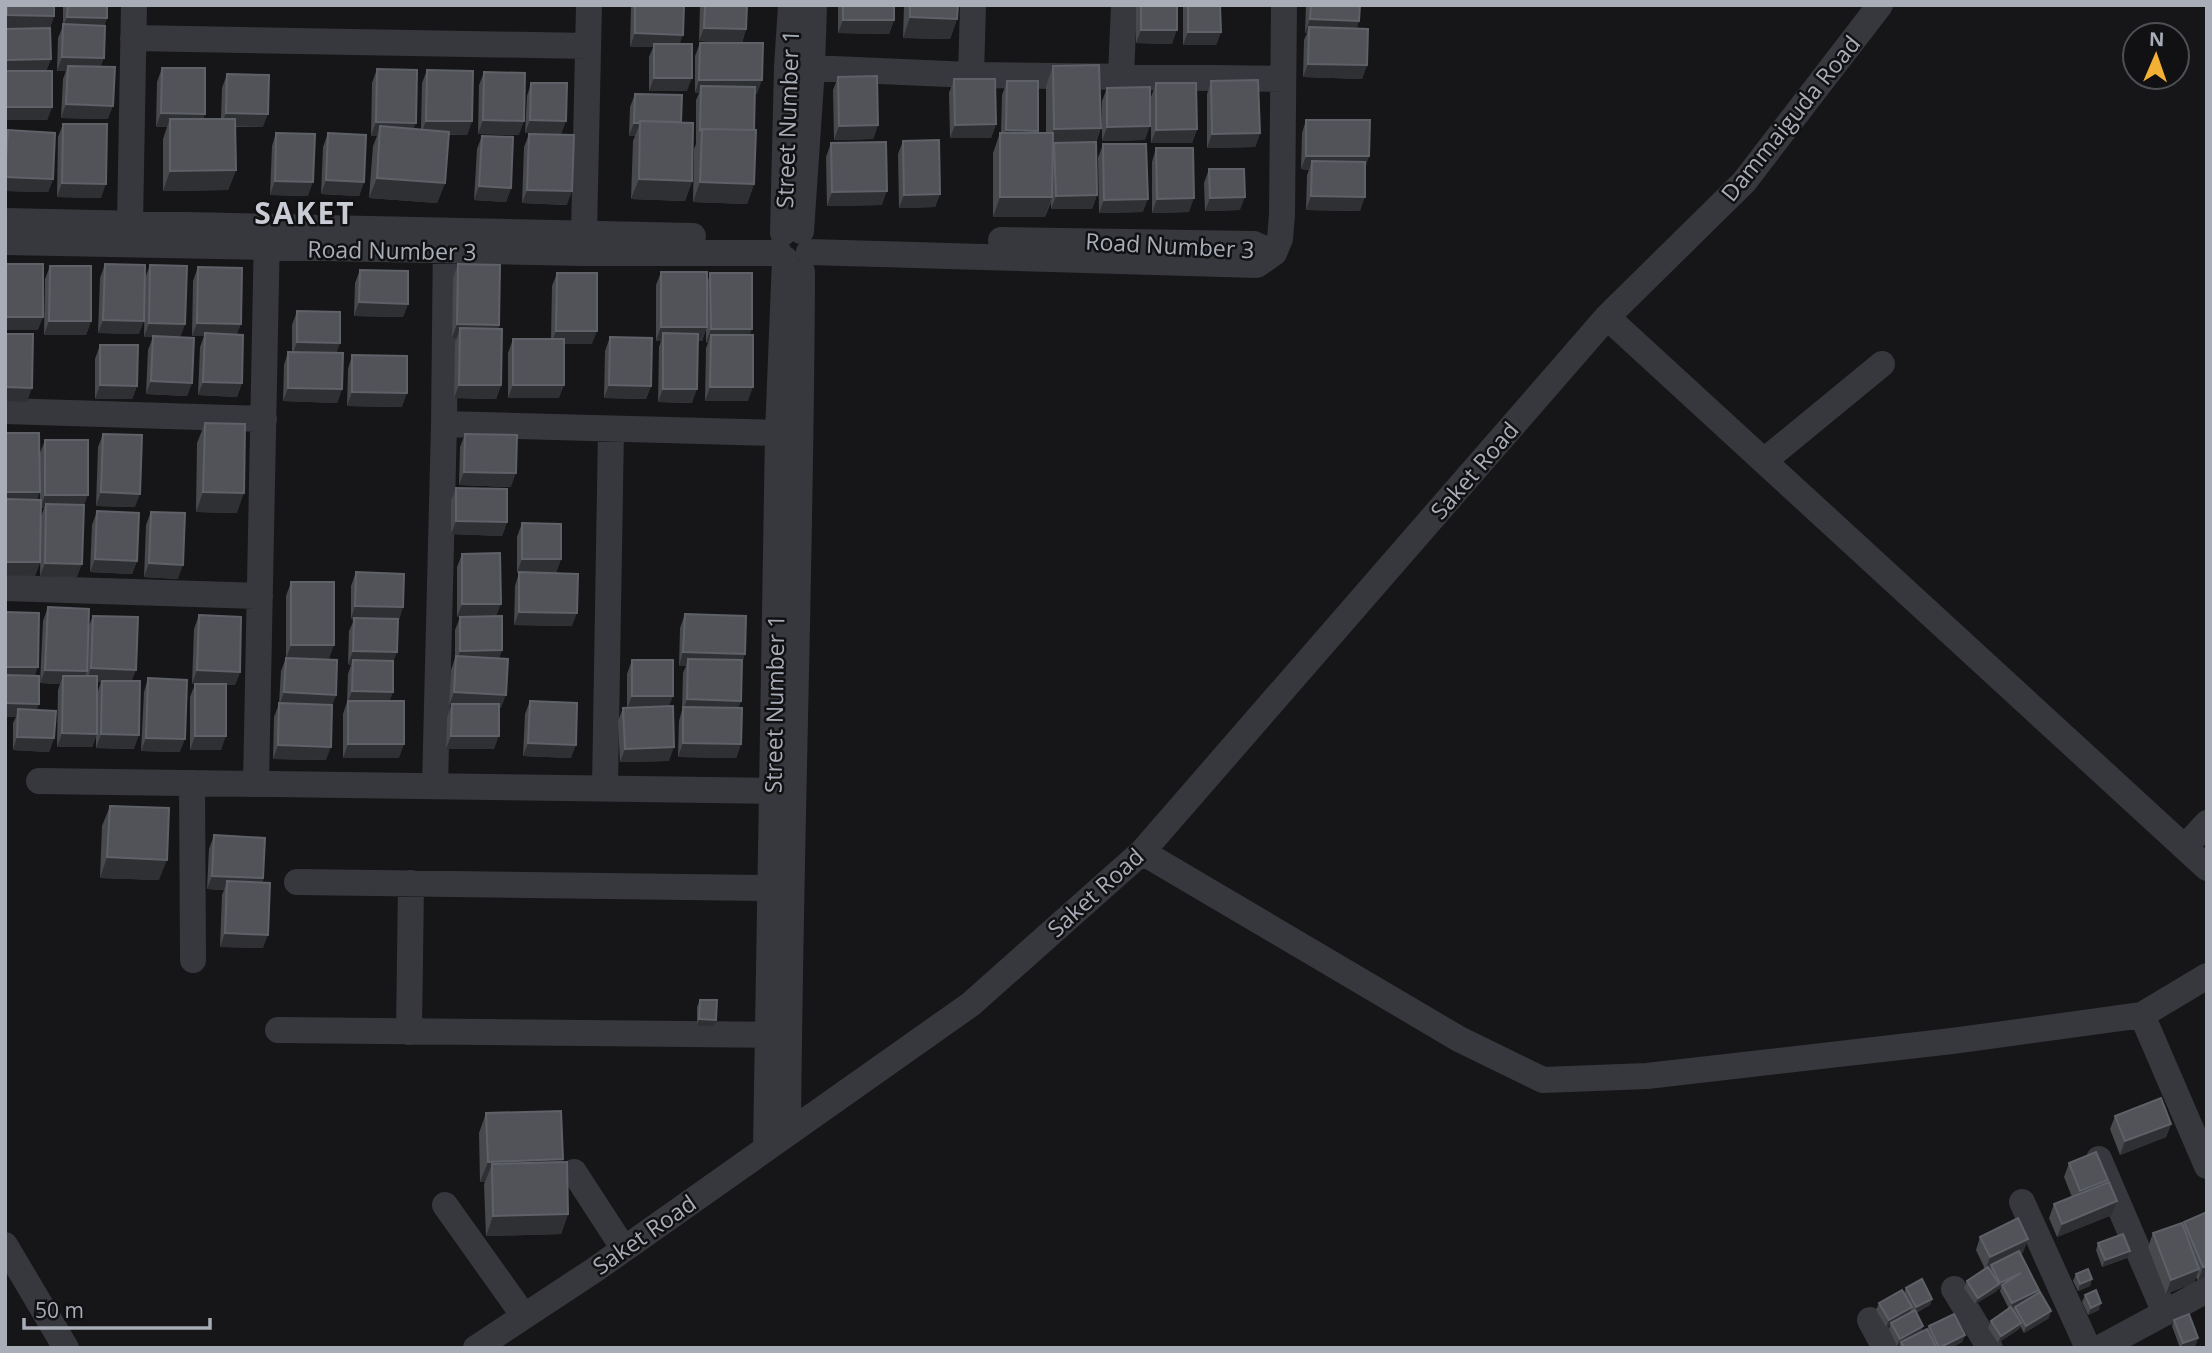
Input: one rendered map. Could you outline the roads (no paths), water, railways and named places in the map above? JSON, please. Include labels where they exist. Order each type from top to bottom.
[{"type":"street","points":[[130,223],[134,5]]},
{"type":"street","points":[[583,233],[589,5]]},
{"type":"street","name":"Street Number 1","points":[[766,1148],[779,1035],[783,790],[778,433],[793,245],[799,67],[790,5]]},
{"type":"street","name":"Street Number 1","points":[[799,67],[814,5]]},
{"type":"street","points":[[971,75],[974,5]]},
{"type":"street","points":[[1121,76],[1124,5]]},
{"type":"street","points":[[799,67],[971,75],[1283,79],[1284,5]]},
{"type":"street","name":"Dammaiguda Road","points":[[1607,317],[1744,182],[1881,5]]},
{"type":"street","points":[[133,38],[588,46]]},
{"type":"street","name":"Road Number 3","points":[[5,242],[267,237],[793,245],[1254,244],[1274,253],[1280,239],[1282,214],[1283,79]]},
{"type":"street","name":"Road Number 3","points":[[5,221],[130,223],[267,237]]},
{"type":"street","name":"Road Number 3","points":[[446,240],[583,233],[793,245]]},
{"type":"street","points":[[256,784],[267,237]]},
{"type":"street","points":[[435,786],[446,240]]},
{"type":"street","name":"Street Number 1","points":[[789,1132],[779,1035],[771,888],[783,790],[802,433],[793,245]]},
{"type":"street","points":[[1607,317],[2207,867]]},
{"type":"street","name":"Saket Road","points":[[476,1348],[624,1249],[971,1004],[1142,852],[1607,317]]},
{"type":"street","points":[[1764,461],[1882,364]]},
{"type":"street","points":[[5,411],[264,419]]},
{"type":"street","points":[[444,424],[778,433]]},
{"type":"street","points":[[605,788],[611,429]]},
{"type":"street","points":[[5,588],[260,596]]},
{"type":"street","points":[[39,781],[783,790]]},
{"type":"street","points":[[192,783],[193,960]]},
{"type":"street","points":[[2185,848],[2207,823]]},
{"type":"street","points":[[1142,852],[1460,1039],[1543,1080],[1647,1076],[1952,1041],[2142,1015],[2207,976]]},
{"type":"street","points":[[297,881],[771,888]]},
{"type":"street","points":[[409,1032],[411,883]]},
{"type":"street","points":[[2142,1015],[2207,1166]]},
{"type":"street","points":[[278,1030],[779,1035]]},
{"type":"street","points":[[2099,1159],[2165,1313]]},
{"type":"street","points":[[573,1172],[624,1249]]},
{"type":"street","points":[[2022,1202],[2088,1348]]},
{"type":"street","points":[[445,1205],[524,1316]]},
{"type":"street","points":[[5,1245],[66,1348]]},
{"type":"street","points":[[1954,1289],[1990,1348]]},
{"type":"street","points":[[2100,1348],[2207,1290]]},
{"type":"street","points":[[1870,1320],[1885,1348]]},
{"type":"district","name":"SAKET","points":[[305,212]]}]
